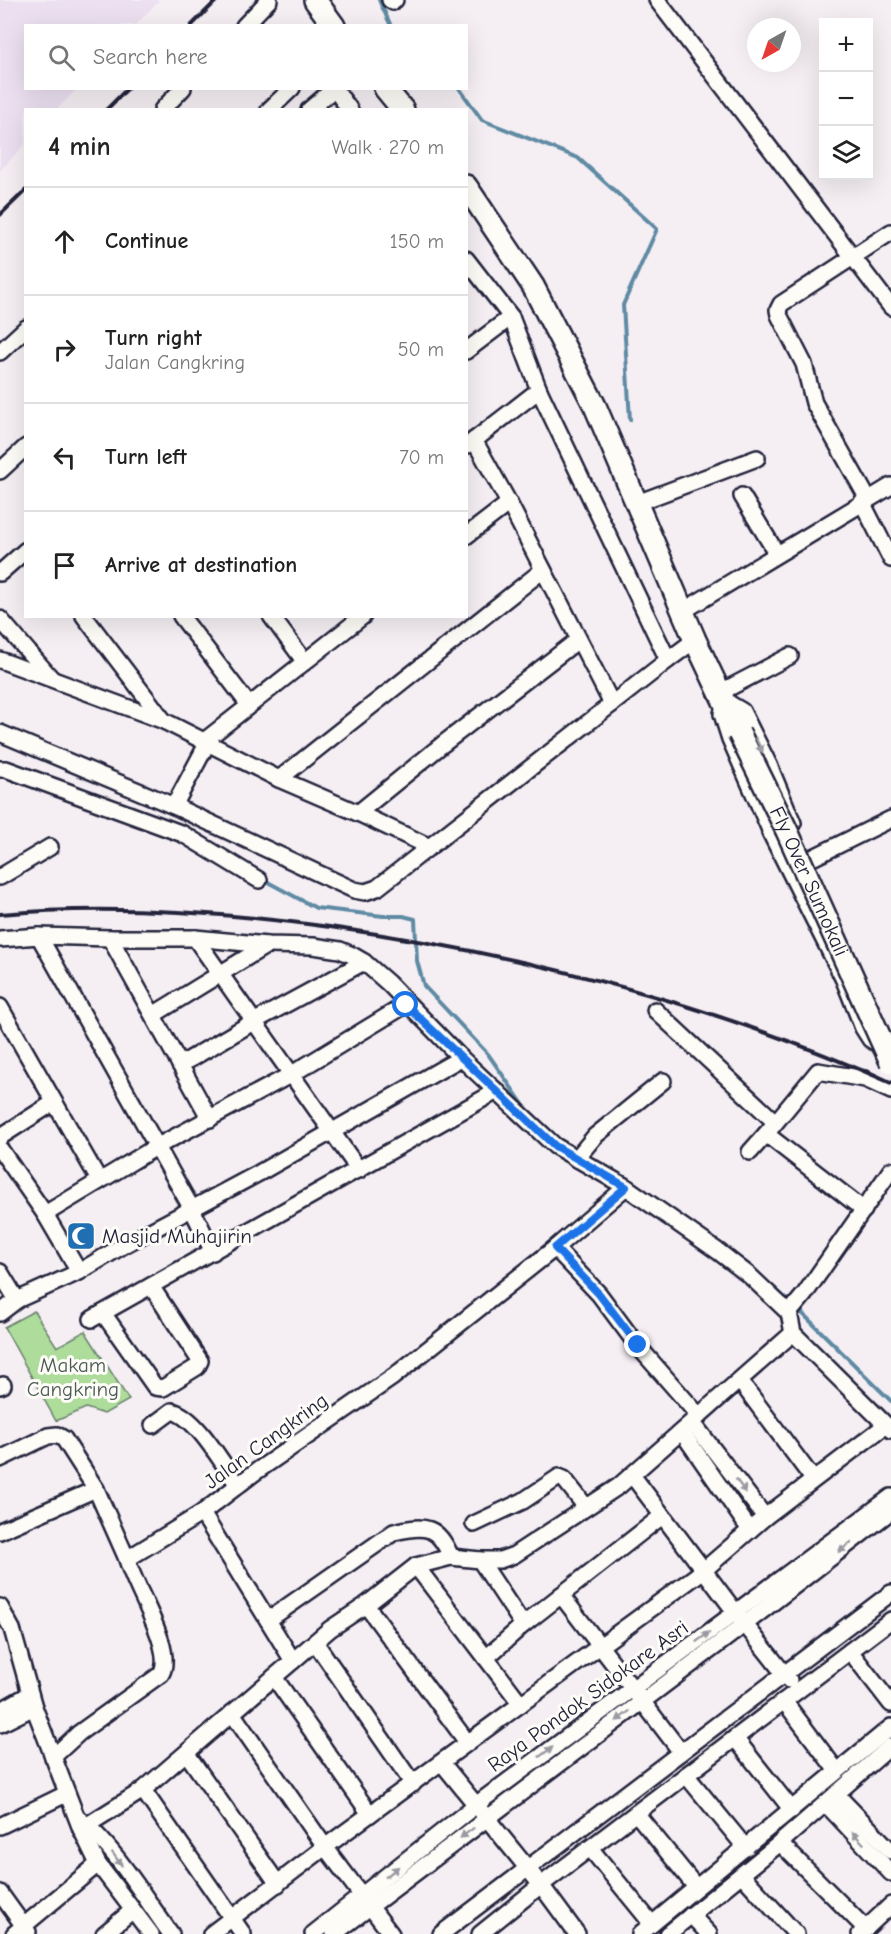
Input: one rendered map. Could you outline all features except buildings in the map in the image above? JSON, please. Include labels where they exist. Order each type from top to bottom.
[{"type":"main road","points":[[315,0],[333,24]]},
{"type":"main road","points":[[387,90],[401,108]]},
{"type":"main road","name":"Fly Over Sumokali","points":[[468,189],[533,286],[595,406],[695,640],[787,831],[891,1062]]},
{"type":"street","points":[[246,24],[269,0]]},
{"type":"street","points":[[390,0],[395,0]]},
{"type":"street","points":[[657,0],[891,307]]},
{"type":"street","points":[[164,108],[181,90]]},
{"type":"street","points":[[271,108],[290,90]]},
{"type":"street","points":[[311,108],[334,90]]},
{"type":"street","points":[[336,90],[349,108]]},
{"type":"street","points":[[891,232],[782,304],[778,312],[804,364],[814,403],[865,501],[891,559]]},
{"type":"street","points":[[468,262],[511,317],[539,390],[668,660]]},
{"type":"street","points":[[468,349],[511,317]]},
{"type":"street","points":[[0,352],[24,330]]},
{"type":"street","points":[[539,390],[470,443],[509,502],[612,704]]},
{"type":"street","points":[[0,471],[24,449]]},
{"type":"street","points":[[637,503],[757,459]]},
{"type":"street","points":[[683,611],[891,486]]},
{"type":"street","points":[[742,496],[777,554]]},
{"type":"street","points":[[468,534],[509,502]]},
{"type":"street","points":[[0,573],[24,552]]},
{"type":"street","points":[[279,779],[543,570]]},
{"type":"street","points":[[86,618],[164,721]]},
{"type":"street","points":[[184,618],[249,705]]},
{"type":"street","points":[[272,618],[305,662]]},
{"type":"street","points":[[174,806],[205,743],[249,705],[360,618]]},
{"type":"street","points":[[0,619],[52,680]]},
{"type":"street","points":[[358,813],[578,640]]},
{"type":"street","points":[[0,733],[174,806],[354,890],[365,892],[377,888],[695,640]]},
{"type":"street","points":[[723,696],[790,656]]},
{"type":"street","points":[[0,660],[164,721],[279,779],[430,847]]},
{"type":"street","points":[[723,696],[742,711],[769,765],[882,1030],[891,1045]]},
{"type":"street","points":[[723,696],[722,714],[730,739],[770,831],[844,980],[863,1028],[870,1039],[891,1053]]},
{"type":"street","points":[[0,769],[6,769],[183,834],[259,880]]},
{"type":"street","points":[[810,859],[891,819]]},
{"type":"street","points":[[770,831],[785,821],[794,826]]},
{"type":"street","points":[[0,877],[50,847]]},
{"type":"street","points":[[39,936],[192,1209],[213,1252]]},
{"type":"street","points":[[0,939],[39,936],[195,938],[340,950],[364,962],[544,1138],[580,1153],[719,1252],[791,1311]]},
{"type":"street","points":[[110,938],[210,1119]]},
{"type":"street","points":[[195,938],[359,1170]]},
{"type":"street","points":[[153,1016],[267,945]]},
{"type":"street","points":[[180,1065],[364,962]]},
{"type":"street","points":[[45,1214],[156,1147],[292,1074],[407,1004]]},
{"type":"street","points":[[0,1007],[99,1180]]},
{"type":"street","points":[[655,1010],[770,1128],[864,1210]]},
{"type":"street","points":[[0,1312],[17,1300],[79,1272],[124,1245],[332,1133],[461,1058]]},
{"type":"street","points":[[750,1152],[818,1071],[865,1079],[891,1091]]},
{"type":"street","points":[[580,1153],[663,1081]]},
{"type":"street","points":[[152,1286],[200,1361],[197,1367],[163,1388],[155,1387],[97,1316],[497,1091]]},
{"type":"street","points":[[0,1137],[54,1102]]},
{"type":"street","points":[[0,1149],[45,1214],[79,1272]]},
{"type":"street","points":[[211,1934],[467,1742],[704,1570],[813,1479],[888,1428],[793,1333],[791,1311],[891,1170]]},
{"type":"street","name":"Jalan Cangkring","points":[[127,1559],[202,1513],[238,1485],[393,1377],[555,1248],[626,1187]]},
{"type":"street","points":[[555,1248],[599,1294],[638,1345],[691,1424],[765,1517]]},
{"type":"street","points":[[0,1272],[17,1300]]},
{"type":"street","points":[[82,1824],[143,1791],[330,1629],[366,1605],[416,1566],[451,1557],[500,1560],[514,1555],[586,1507],[632,1475],[793,1333]]},
{"type":"street","points":[[740,1381],[813,1479]]},
{"type":"street","points":[[153,1425],[172,1412],[194,1424],[238,1485]]},
{"type":"street","points":[[691,1424],[712,1475],[750,1530]]},
{"type":"street","points":[[0,1459],[48,1436],[57,1435],[64,1438],[96,1489],[127,1559],[138,1591],[159,1633],[165,1655],[165,1668],[161,1674],[79,1733],[53,1757]]},
{"type":"street","points":[[712,1475],[726,1466]]},
{"type":"street","points":[[632,1475],[797,1691]]},
{"type":"street","points":[[474,1524],[523,1501],[559,1477],[564,1479],[586,1507]]},
{"type":"street","points":[[0,1531],[96,1489]]},
{"type":"street","name":"Raya Pondok Sidokare Asri","points":[[313,1934],[367,1901],[477,1804],[632,1689],[740,1619],[891,1497]]},
{"type":"street","points":[[334,1934],[367,1901],[487,1818],[642,1701],[740,1619],[891,1511]]},
{"type":"street","points":[[202,1513],[293,1661]]},
{"type":"street","points":[[486,1658],[523,1625],[663,1516]]},
{"type":"street","points":[[268,1620],[394,1532],[412,1527],[433,1531],[441,1537],[451,1557]]},
{"type":"street","points":[[480,1560],[523,1625]]},
{"type":"street","points":[[416,1566],[521,1704]]},
{"type":"street","points":[[441,1934],[891,1593]]},
{"type":"street","points":[[561,1595],[681,1752]]},
{"type":"street","points":[[366,1605],[467,1742]]},
{"type":"street","points":[[0,1606],[12,1629],[32,1701],[66,1794],[82,1824],[98,1864],[151,1934]]},
{"type":"street","points":[[480,1934],[498,1929],[541,1885],[891,1620]]},
{"type":"street","points":[[315,1642],[413,1784]]},
{"type":"street","points":[[850,1651],[891,1704]]},
{"type":"street","points":[[274,1677],[370,1815]]},
{"type":"street","points":[[0,1711],[32,1701]]},
{"type":"street","points":[[0,1724],[32,1701]]},
{"type":"street","points":[[784,1701],[837,1771]]},
{"type":"street","points":[[232,1713],[325,1847],[391,1934]]},
{"type":"street","points":[[590,1848],[646,1929],[891,1727]]},
{"type":"street","points":[[735,1738],[792,1810]]},
{"type":"street","points":[[187,1754],[278,1884]]},
{"type":"street","points":[[668,1934],[780,1844],[831,1799],[888,1756]]},
{"type":"street","points":[[442,1763],[541,1885],[577,1934]]},
{"type":"street","points":[[686,1776],[746,1848]]},
{"type":"street","points":[[143,1791],[243,1934]]},
{"type":"street","points":[[0,1826],[66,1794]]},
{"type":"street","points":[[831,1799],[891,1851]]},
{"type":"street","points":[[831,1799],[891,1873]]},
{"type":"street","points":[[636,1813],[696,1887]]},
{"type":"street","points":[[82,1824],[109,1849],[171,1934]]},
{"type":"street","points":[[780,1844],[863,1931],[891,1905]]},
{"type":"street","points":[[0,1893],[23,1931],[98,1864]]},
{"type":"street","points":[[742,1875],[796,1934]]},
{"type":"street","points":[[104,1934],[133,1910]]},
{"type":"street","points":[[691,1915],[709,1934]]},
{"type":"shaded area","points":[[0,0],[159,0],[137,24],[24,24],[24,90],[76,90],[58,108],[24,108],[24,145],[0,171]]},
{"type":"green space","name":"Makam Cangkring","points":[[34,1311],[57,1347],[85,1331],[129,1400],[104,1414],[86,1408],[56,1421],[4,1327]]},
{"type":"waterway","points":[[379,0],[390,24]]},
{"type":"waterway","points":[[460,90],[482,120],[578,158],[657,229],[623,305],[630,420]]},
{"type":"waterway","points":[[264,880],[316,908],[415,919],[417,961],[424,986],[488,1054],[529,1113]]},
{"type":"waterway","points":[[753,1269],[792,1304]]},
{"type":"waterway","points":[[798,1309],[891,1401]]},
{"type":"railway","points":[[193,24],[217,0]]},
{"type":"railway","points":[[108,108],[126,90]]},
{"type":"railway","points":[[0,215],[24,192]]},
{"type":"railway","points":[[0,914],[83,910],[165,911],[248,917],[402,938],[545,967],[686,1006],[755,1029],[891,1083]]},
{"type":"place","name":"Masjid Muhajirin","points":[[81,1236]]},
{"type":"route","points":[[406,1005],[544,1138],[626,1187],[555,1248],[599,1294],[638,1345]]}]
